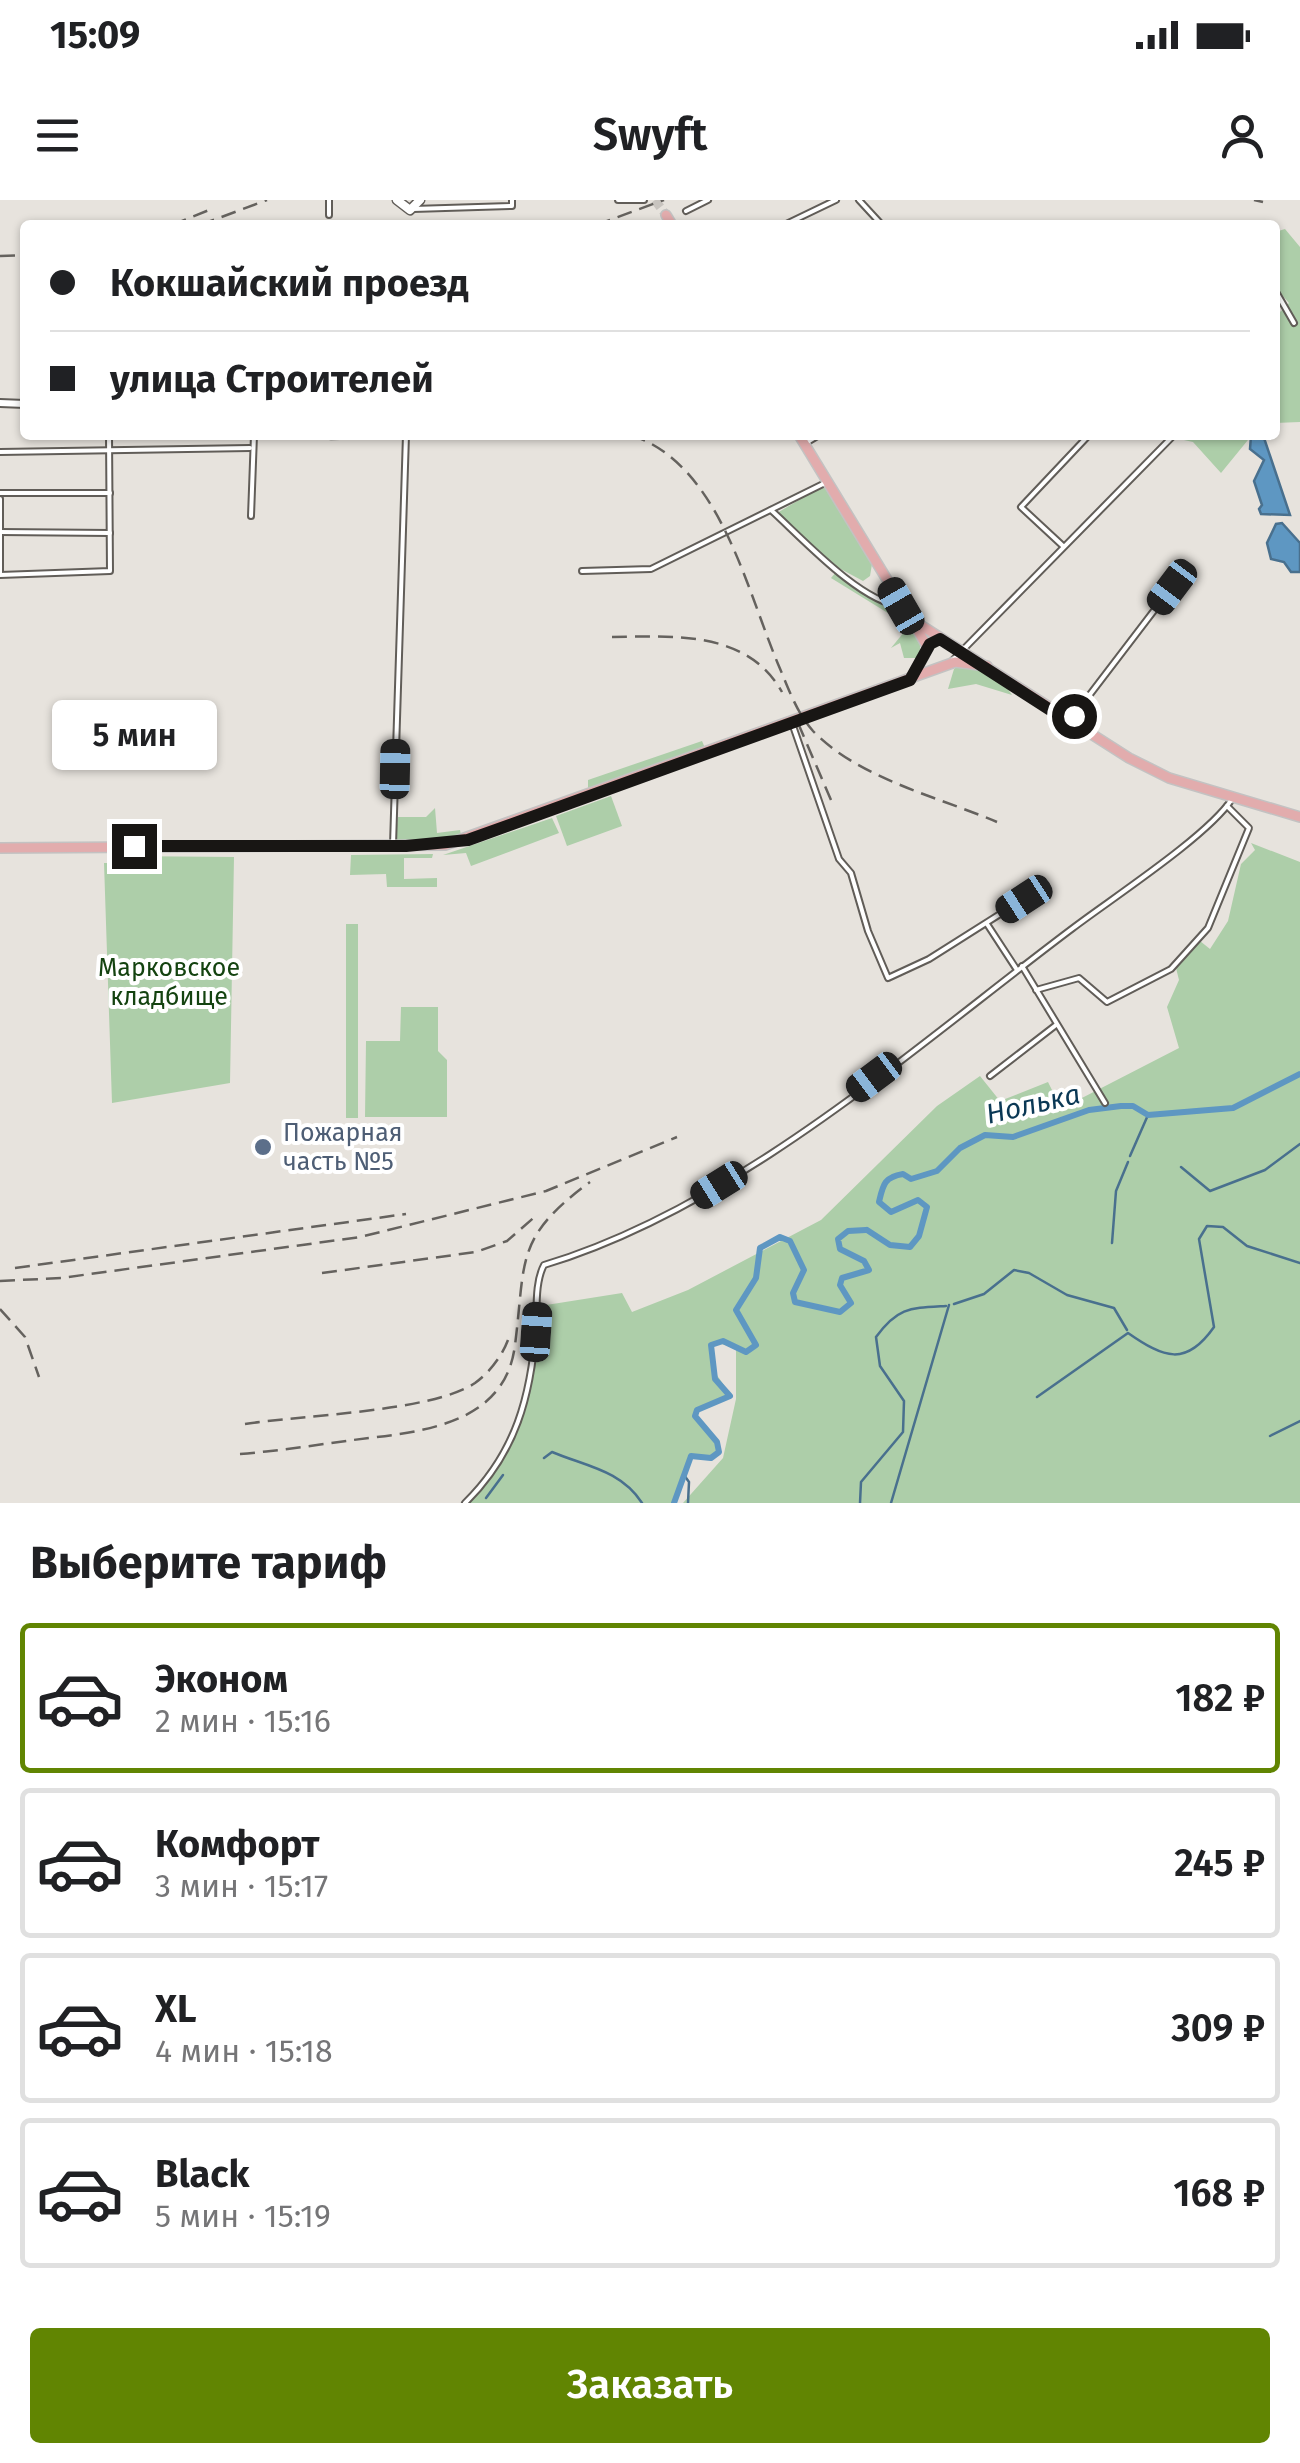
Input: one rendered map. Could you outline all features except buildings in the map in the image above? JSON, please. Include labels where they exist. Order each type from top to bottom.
[{"type":"main road","points":[[397,200],[403,209],[414,209],[420,200]]},
{"type":"main road","points":[[802,440],[911,618],[932,663],[948,664]]},
{"type":"main road","points":[[911,618],[1069,722],[1142,764],[1229,803],[1300,818]]},
{"type":"main road","points":[[910,680],[927,650],[947,640]]},
{"type":"main road","points":[[947,640],[954,650],[948,664]]},
{"type":"main road","points":[[0,848],[393,846],[468,840],[948,664],[966,660],[987,666]]},
{"type":"street","points":[[329,214],[330,200]]},
{"type":"street","points":[[414,209],[512,206],[512,200]]},
{"type":"street","points":[[618,200],[644,200]]},
{"type":"street","points":[[686,211],[708,200]]},
{"type":"street","points":[[794,220],[836,200]]},
{"type":"street","points":[[859,200],[877,220]]},
{"type":"street","points":[[1280,299],[1294,323]]},
{"type":"street","points":[[110,440],[111,493],[110,572],[0,575],[0,496],[111,493]]},
{"type":"street","points":[[251,516],[252,440]]},
{"type":"street","points":[[393,846],[406,440]]},
{"type":"street","points":[[1062,546],[1021,507],[1084,440]]},
{"type":"street","points":[[948,664],[1169,440]]},
{"type":"street","points":[[0,452],[250,448]]},
{"type":"street","points":[[582,571],[651,569],[827,482]]},
{"type":"street","points":[[772,510],[836,568],[884,602],[901,606]]},
{"type":"street","points":[[0,532],[110,533]]},
{"type":"street","points":[[1069,722],[1172,587]]},
{"type":"street","points":[[792,723],[839,859],[851,873],[885,976],[899,976],[1046,884]]},
{"type":"street","points":[[465,1503],[502,1458],[519,1426],[534,1354],[544,1265],[607,1245],[688,1204],[782,1146],[1020,968],[1229,803],[1249,828],[1248,838],[1229,868],[1208,928],[1171,969],[1107,1002],[1079,978],[1036,990]]},
{"type":"street","points":[[987,924],[1036,990],[1106,1104]]},
{"type":"street","points":[[990,1076],[1056,1025]]},
{"type":"green space","points":[[1285,229],[1300,247],[1300,422],[1280,423],[1280,312],[1289,303],[1280,293],[1280,230]]},
{"type":"green space","points":[[1184,440],[1248,440],[1221,473],[1193,442]]},
{"type":"green space","points":[[821,487],[826,488],[872,564],[870,576],[863,581],[837,567],[777,513]]},
{"type":"green space","points":[[837,571],[898,612],[920,638],[920,658],[904,658],[900,643],[891,648],[909,626],[831,578]]},
{"type":"green space","points":[[962,663],[991,673],[1012,695],[976,684],[948,689],[954,669]]},
{"type":"green space","points":[[702,741],[705,748],[588,792],[588,780]]},
{"type":"green space","points":[[611,796],[622,826],[567,846],[556,816]]},
{"type":"green space","points":[[435,808],[437,833],[460,830],[461,835],[449,841],[395,841],[398,817],[426,817]]},
{"type":"green space","points":[[552,818],[559,833],[471,866],[466,853],[443,855]]},
{"type":"green space","points":[[1251,843],[1300,862],[1300,1503],[683,1503],[723,1458],[736,1399],[736,1348],[714,1342],[710,1358],[730,1396],[697,1409],[695,1416],[717,1442],[719,1452],[711,1458],[691,1456],[674,1503],[469,1503],[488,1483],[515,1437],[531,1387],[540,1306],[622,1293],[632,1312],[688,1290],[821,1220],[937,1106],[980,1076],[1000,1101],[1048,1082],[1054,1094],[1078,1100],[1179,1048],[1167,1007],[1179,980],[1176,968],[1200,941],[1210,949],[1228,921],[1241,864],[1255,850]]},
{"type":"green space","points":[[433,854],[432,858],[404,858],[404,879],[437,878],[437,887],[387,887],[386,874],[350,875],[351,855]]},
{"type":"green space","name":"Марковское кладбище","points":[[123,856],[234,857],[230,1083],[112,1103],[104,863],[122,863]]},
{"type":"green space","points":[[346,924],[358,924],[358,1118],[346,1118]]},
{"type":"green space","points":[[401,1007],[438,1007],[438,1051],[447,1060],[447,1117],[365,1117],[366,1041],[400,1041]]},
{"type":"water","points":[[1251,440],[1265,440],[1290,515],[1261,514],[1254,481],[1264,460],[1250,449]]},
{"type":"water","points":[[1282,523],[1300,543],[1300,572],[1291,572],[1284,562],[1271,559],[1267,543],[1276,524]]},
{"type":"waterway","name":"Нолька","points":[[867,1230],[890,1245],[910,1247],[919,1236],[927,1207],[918,1200],[891,1212],[879,1202],[885,1183],[897,1175],[911,1179],[937,1171],[960,1148],[985,1135],[1013,1137],[1089,1110],[1121,1106],[1133,1106],[1148,1115],[1233,1108],[1300,1074]]},
{"type":"waterway","points":[[1130,1156],[1148,1115]]},
{"type":"waterway","points":[[1181,1167],[1210,1191],[1265,1170],[1300,1144]]},
{"type":"waterway","points":[[1112,1243],[1116,1191],[1128,1162]]},
{"type":"waterway","points":[[1037,1397],[1128,1333],[1153,1348],[1174,1354],[1184,1353],[1204,1340],[1214,1327],[1199,1239],[1207,1226],[1223,1227],[1247,1246],[1300,1263]]},
{"type":"waterway","name":"Нолька","points":[[674,1503],[691,1456],[711,1458],[719,1452],[717,1442],[695,1416],[697,1410],[730,1396],[715,1379],[711,1345],[723,1341],[746,1352],[756,1345],[736,1310],[756,1278],[760,1248],[780,1237],[790,1241],[804,1270],[793,1293],[795,1302],[840,1312],[851,1303],[840,1285],[842,1278],[869,1270],[864,1261],[840,1249],[838,1239],[848,1231],[866,1230]]},
{"type":"waterway","points":[[954,1304],[984,1294],[1014,1270],[1029,1273],[1067,1295],[1114,1308],[1127,1330]]},
{"type":"waterway","points":[[891,1503],[949,1305]]},
{"type":"waterway","points":[[860,1503],[861,1482],[903,1432],[904,1401],[880,1366],[876,1337],[891,1320],[906,1311],[946,1306]]},
{"type":"waterway","points":[[1270,1436],[1300,1421]]},
{"type":"waterway","points":[[544,1458],[552,1452],[602,1470],[624,1483],[642,1503]]},
{"type":"waterway","points":[[486,1498],[503,1475]]},
{"type":"waterway","points":[[684,1475],[689,1482],[688,1503]]},
{"type":"tunnel","points":[[655,200],[666,215]]},
{"type":"railway","points":[[213,220],[267,200]]},
{"type":"railway","points":[[610,220],[664,200]]},
{"type":"railway","points":[[1254,200],[1263,202]]},
{"type":"railway","points":[[184,220],[214,208]]},
{"type":"railway","points":[[0,256],[20,255]]},
{"type":"railway","points":[[641,440],[661,450],[686,472],[707,499],[740,564],[793,699],[813,731],[852,762],[875,774],[997,822]]},
{"type":"railway","points":[[612,637],[683,638],[729,647],[767,672],[782,692]]},
{"type":"railway","points":[[798,723],[831,800]]},
{"type":"railway","points":[[0,1281],[61,1278],[360,1237],[546,1191],[677,1137]]},
{"type":"railway","points":[[240,1454],[404,1433],[430,1428],[476,1409],[494,1393],[508,1372],[524,1271],[536,1236],[548,1219],[590,1182]]},
{"type":"railway","points":[[15,1268],[406,1214]]},
{"type":"railway","points":[[322,1273],[476,1252],[507,1241],[538,1214]]},
{"type":"railway","points":[[0,1309],[25,1337],[39,1377]]},
{"type":"railway","points":[[245,1424],[365,1411],[455,1393],[485,1374],[508,1340]]},
{"type":"place","name":"Пожарная часть №5","points":[[263,1147]]},
{"type":"route","points":[[134,846],[406,846],[468,840],[910,680],[930,644],[940,639],[1069,722],[1074,716]]}]
